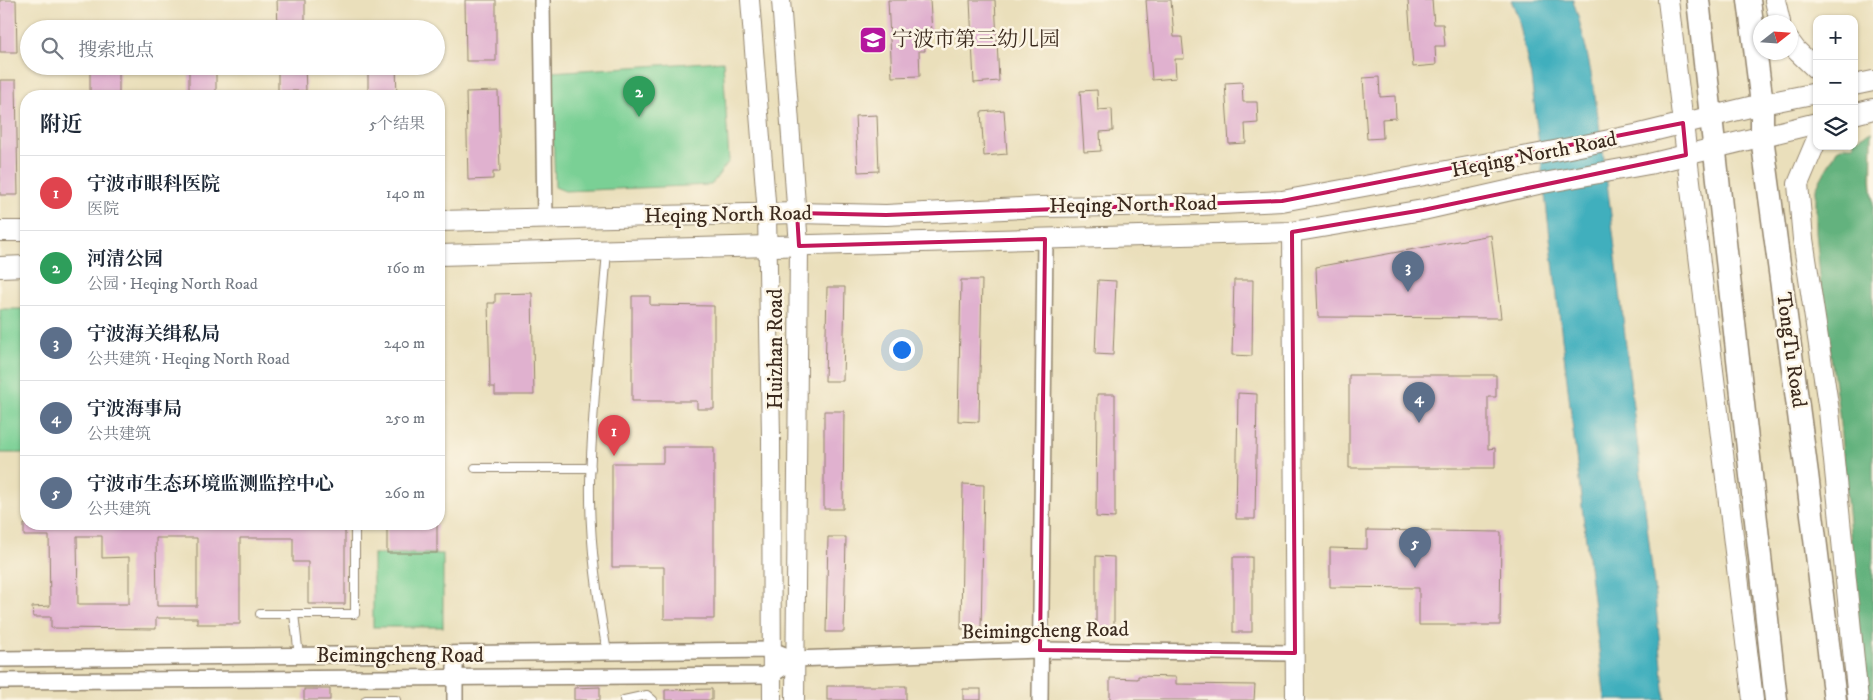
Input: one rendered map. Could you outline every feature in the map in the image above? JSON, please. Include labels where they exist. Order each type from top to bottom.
[{"type":"main road","points":[[1668,0],[1753,700]]},
{"type":"main road","points":[[1698,0],[1776,700]]},
{"type":"main road","name":"TongTu Road","points":[[1750,0],[1762,104],[1762,137],[1835,700]]},
{"type":"main road","points":[[1775,0],[1778,15]]},
{"type":"main road","points":[[1798,52],[1813,66]]},
{"type":"main road","points":[[1858,84],[1873,81]]},
{"type":"main road","name":"Heqing North Road","points":[[445,221],[797,213],[886,215],[1041,207],[1282,201],[1640,134],[1813,93]]},
{"type":"main road","points":[[1858,113],[1873,110]]},
{"type":"main road","points":[[1762,137],[1813,124]]},
{"type":"main road","name":"Heqing North Road","points":[[445,256],[1292,232],[1423,210],[1538,184],[1649,164],[1762,137]]},
{"type":"main road","points":[[1813,148],[1798,184],[1803,238],[1829,411],[1858,700]]},
{"type":"main road","points":[[0,231],[20,231]]},
{"type":"main road","points":[[0,267],[20,266]]},
{"type":"street","points":[[542,0],[545,219]]},
{"type":"street","name":"Huizhan Road","points":[[750,0],[766,214],[772,700]]},
{"type":"street","name":"Huizhan Road","points":[[781,0],[799,246],[795,700]]},
{"type":"street","points":[[1292,232],[1295,700]]},
{"type":"street","points":[[1040,700],[1045,239]]},
{"type":"street","name":"Beimingcheng Road","points":[[0,659],[772,650],[795,659],[1040,650],[1295,653]]},
{"type":"street","points":[[455,655],[455,700]]},
{"type":"street","points":[[772,676],[795,659]]},
{"type":"street","name":"Beimingcheng Road","points":[[0,681],[772,676]]},
{"type":"lane","points":[[607,251],[591,468],[592,532],[601,620],[607,652]]},
{"type":"lane","points":[[475,468],[591,468]]},
{"type":"lane","points":[[260,614],[355,614],[355,530]]},
{"type":"lane","points":[[294,614],[299,656]]},
{"type":"lane","points":[[624,700],[647,694],[653,700]]},
{"type":"lane","points":[[366,700],[396,700]]},
{"type":"highlighted area","points":[[1683,123],[1686,155],[1423,210],[1292,232],[1295,653],[1040,650],[1045,239],[799,246],[797,213],[886,215],[1282,201]]},
{"type":"green space","points":[[723,61],[729,161],[711,185],[565,191],[555,187],[551,72]]},
{"type":"green space","points":[[1872,131],[1873,700],[1870,700],[1859,633],[1839,413],[1821,287],[1816,231],[1816,188],[1837,150],[1858,150],[1858,139]]},
{"type":"green space","points":[[0,309],[20,309],[20,453],[0,453]]},
{"type":"green space","points":[[373,554],[443,554],[443,627],[373,627]]},
{"type":"water","points":[[1511,0],[1573,0],[1588,56],[1598,114],[1613,230],[1665,700],[1605,700],[1531,77],[1518,17]]},
{"type":"building","points":[[0,0],[16,0],[17,52],[0,52]]},
{"type":"building","points":[[277,0],[305,0],[305,20],[278,20]]},
{"type":"building","points":[[465,0],[496,0],[496,61],[466,61]]},
{"type":"building","points":[[888,0],[930,0],[932,33],[924,33],[925,51],[919,51],[920,76],[892,77]]},
{"type":"building","points":[[970,0],[995,0],[999,81],[974,83]]},
{"type":"building","points":[[1146,0],[1171,0],[1174,37],[1182,37],[1184,59],[1175,59],[1176,78],[1152,80]]},
{"type":"building","points":[[1408,0],[1432,0],[1434,24],[1443,24],[1445,46],[1435,46],[1436,65],[1413,67]]},
{"type":"building","points":[[90,75],[119,75],[119,90],[90,90]]},
{"type":"building","points":[[189,75],[216,75],[216,90],[189,90]]},
{"type":"building","points":[[278,75],[305,75],[306,90],[278,90]]},
{"type":"building","points":[[368,75],[396,75],[397,90],[368,90]]},
{"type":"building","points":[[1379,77],[1380,97],[1395,96],[1396,118],[1382,119],[1383,138],[1367,139],[1363,78]]},
{"type":"building","points":[[0,80],[16,80],[18,195],[0,195]]},
{"type":"building","points":[[1242,82],[1243,102],[1257,102],[1258,123],[1245,124],[1246,143],[1229,144],[1225,83]]},
{"type":"building","points":[[1097,90],[1098,110],[1112,109],[1113,131],[1100,132],[1101,151],[1084,152],[1080,91]]},
{"type":"building","points":[[498,91],[500,172],[493,172],[493,179],[468,180],[466,92]]},
{"type":"building","points":[[1004,110],[1007,154],[984,156],[981,112]]},
{"type":"building","points":[[877,115],[879,171],[858,172],[855,116]]},
{"type":"building","points":[[1491,235],[1501,318],[1318,317],[1316,267]]},
{"type":"building","points":[[961,280],[982,280],[979,422],[958,421]]},
{"type":"building","points":[[1098,280],[1116,281],[1113,355],[1095,354]]},
{"type":"building","points":[[1234,280],[1253,280],[1252,356],[1232,355]]},
{"type":"building","points":[[827,287],[845,287],[843,381],[825,381]]},
{"type":"building","points":[[532,293],[534,395],[495,395],[495,387],[490,387],[488,303],[495,303],[495,294]]},
{"type":"building","points":[[632,296],[650,296],[650,305],[714,306],[714,409],[697,409],[697,401],[632,401]]},
{"type":"building","points":[[1349,375],[1496,375],[1496,397],[1488,397],[1488,449],[1495,448],[1495,468],[1349,468]]},
{"type":"building","points":[[1238,393],[1257,394],[1255,519],[1236,519]]},
{"type":"building","points":[[1097,394],[1115,394],[1115,518],[1096,517]]},
{"type":"building","points":[[824,411],[844,411],[843,509],[824,509]]},
{"type":"building","points":[[663,447],[714,447],[714,619],[664,619],[664,567],[612,567],[612,463],[663,463]]},
{"type":"building","points":[[963,484],[984,485],[981,629],[961,629]]},
{"type":"building","points":[[24,530],[345,530],[345,604],[308,604],[308,562],[293,562],[293,538],[240,538],[240,624],[197,624],[197,618],[156,618],[156,629],[51,628],[51,617],[33,617],[32,607],[50,606],[49,536],[24,536]],"holes":[[[77,536],[102,536],[102,558],[129,557],[129,604],[78,604]],[[156,538],[197,538],[197,606],[157,606]]]},
{"type":"building","points":[[387,530],[437,530],[437,553],[387,553]]},
{"type":"building","points":[[1367,530],[1501,532],[1500,625],[1419,625],[1419,588],[1330,587],[1330,548],[1367,549]]},
{"type":"building","points":[[828,537],[846,537],[844,632],[826,632]]},
{"type":"building","points":[[1096,556],[1114,557],[1114,632],[1096,632]]},
{"type":"building","points":[[1233,557],[1252,557],[1252,632],[1233,632]]},
{"type":"building","points":[[1138,676],[1176,677],[1176,684],[1255,685],[1254,700],[1110,700],[1110,678],[1138,679]]},
{"type":"building","points":[[827,686],[906,686],[906,700],[827,700]]},
{"type":"building","points":[[600,687],[600,700],[574,700],[574,688]]},
{"type":"building","points":[[304,689],[330,689],[330,700],[304,700]]},
{"type":"building","points":[[712,689],[712,700],[665,700],[665,690]]},
{"type":"building","points":[[963,689],[981,689],[981,700],[963,700]]},
{"type":"place","name":"宁波市第三幼儿园","points":[[873,40]]},
{"type":"place","name":"河清公园","points":[[639,117]]},
{"type":"place","name":"宁波海关缉私局","points":[[1408,292]]},
{"type":"place","name":"宁波海事局","points":[[1419,423]]},
{"type":"place","name":"宁波市眼科医院","points":[[614,456]]},
{"type":"place","name":"宁波市生态环境监测监控中心","points":[[1415,568]]}]
